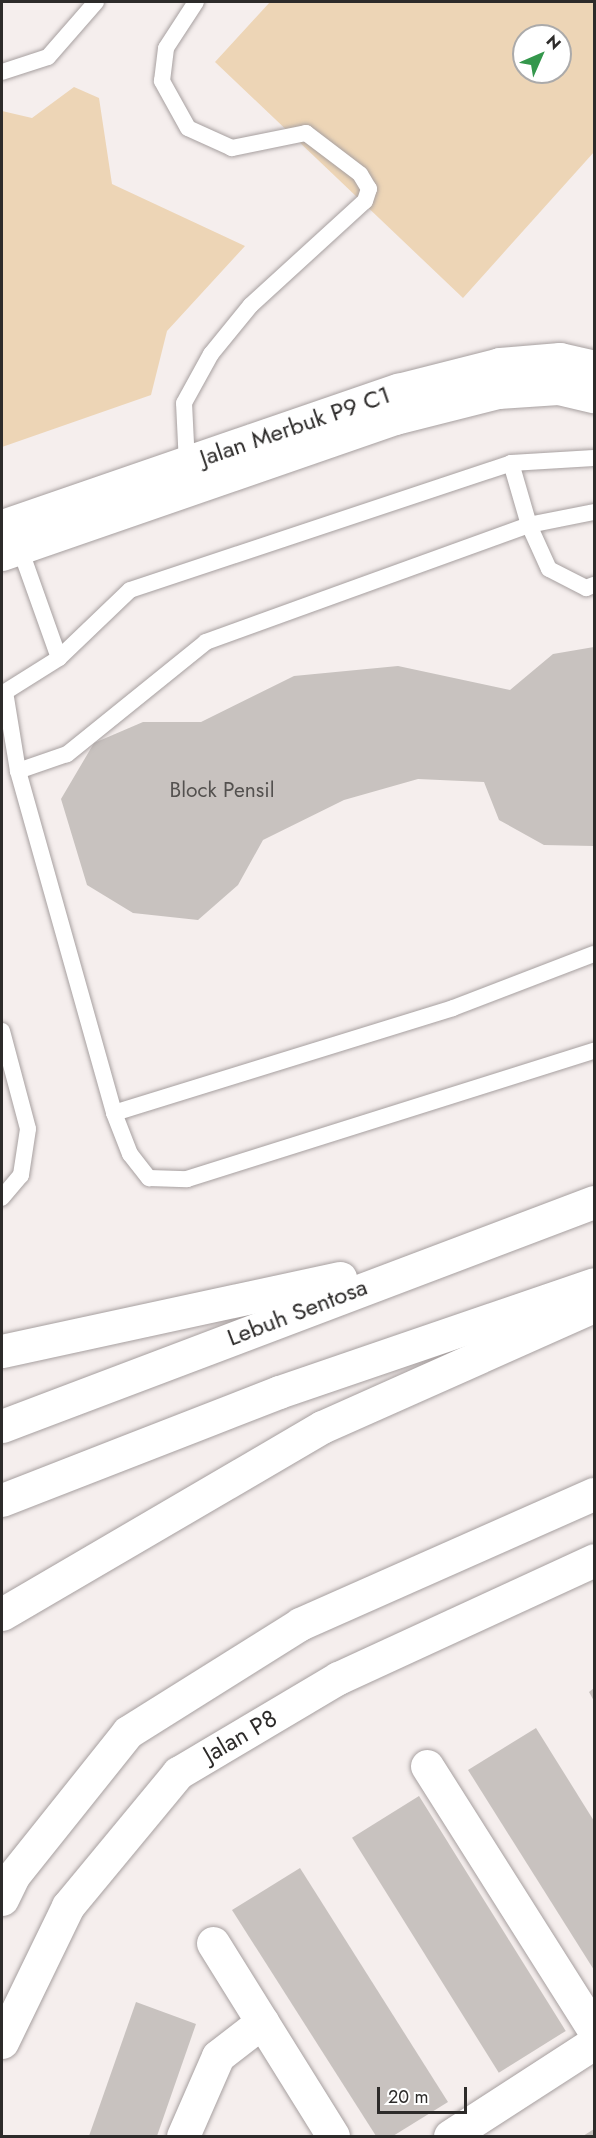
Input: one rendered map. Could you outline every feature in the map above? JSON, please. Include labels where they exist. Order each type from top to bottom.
[{"type":"street","name":"Jalan Merbuk P9 C1","points":[[8,538],[188,464],[398,390],[500,364],[560,359],[594,367]]},
{"type":"street","name":"Jalan Merbuk P9 C1","points":[[8,538],[407,415],[498,392],[558,388],[594,396]]},
{"type":"street","name":"Lebuh Sentosa","points":[[2,1426],[442,1256],[594,1202]]},
{"type":"street","points":[[2,1352],[442,1256]]},
{"type":"street","points":[[2,1500],[279,1392],[594,1284]]},
{"type":"street","points":[[2,1614],[322,1427],[594,1306]]},
{"type":"street","points":[[2,1899],[13,1876],[128,1732],[300,1624],[594,1494]]},
{"type":"street","name":"Jalan P8","points":[[2,2042],[68,1906],[178,1773],[339,1678],[594,1560]]},
{"type":"street","points":[[427,1766],[594,2030]]},
{"type":"street","points":[[213,1943],[333,2136]]},
{"type":"street","points":[[183,2136],[218,2056],[262,2022]]},
{"type":"street","points":[[450,2136],[594,2043]]},
{"type":"lane","points":[[2,72],[48,57],[96,2]]},
{"type":"lane","points":[[188,464],[184,403],[211,354],[251,305],[365,201],[369,189],[360,174],[306,133],[232,148],[188,128],[162,81],[166,48],[196,2]]},
{"type":"lane","points":[[594,458],[511,463],[130,590],[59,658],[4,692],[18,771],[114,1113],[130,1154],[149,1178],[187,1179],[594,1051]]},
{"type":"lane","points":[[511,463],[529,525],[549,569],[586,588],[594,585]]},
{"type":"lane","points":[[18,771],[67,754],[206,642],[529,525],[594,512]]},
{"type":"lane","points":[[8,538],[59,658]]},
{"type":"lane","points":[[114,1113],[453,1008],[594,954]]},
{"type":"lane","points":[[2,1198],[21,1176],[28,1129],[3,1039]]},
{"type":"shaded area","points":[[270,2],[594,2],[594,152],[463,298],[215,62]]},
{"type":"shaded area","points":[[74,87],[99,98],[112,184],[245,246],[167,331],[151,395],[2,447],[2,111],[32,118]]},
{"type":"building","points":[[594,647],[594,846],[544,845],[499,820],[484,782],[418,779],[344,800],[263,840],[238,885],[198,920],[133,913],[87,885],[61,799],[94,743],[143,722],[201,722],[294,676],[398,666],[510,690],[553,654]]},
{"type":"building","points":[[594,1688],[594,1701],[589,1692]]},
{"type":"building","points":[[536,1728],[594,1821],[594,1970],[468,1770]]},
{"type":"building","points":[[419,1796],[566,2031],[499,2073],[352,1838]]},
{"type":"building","points":[[300,1868],[448,2102],[393,2136],[376,2136],[232,1910]]},
{"type":"building","points":[[136,2002],[196,2024],[157,2136],[89,2136]]},
{"type":"building","points":[[594,2129],[594,2136],[583,2136]]}]
